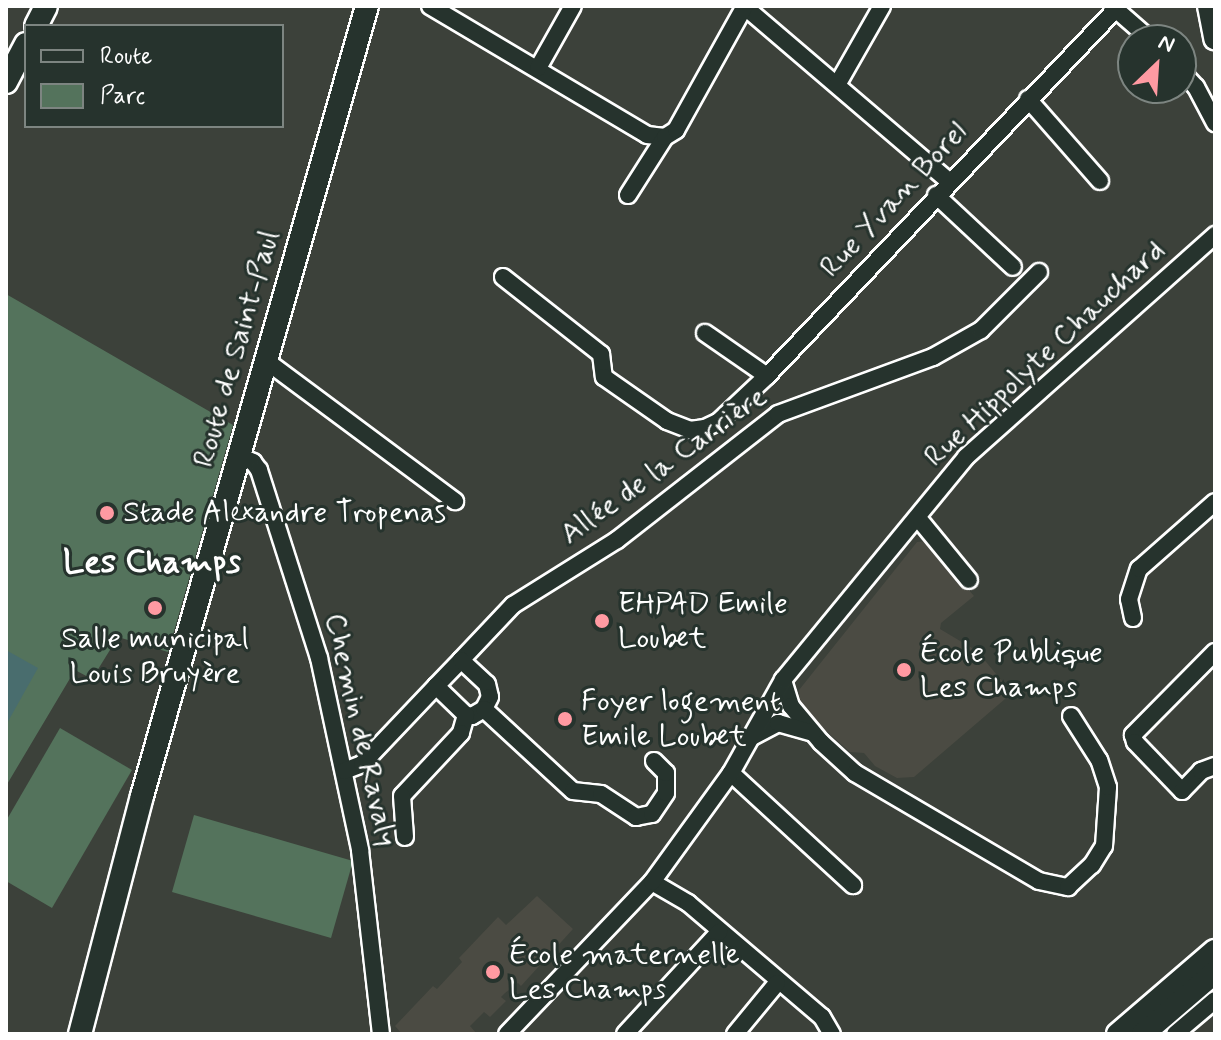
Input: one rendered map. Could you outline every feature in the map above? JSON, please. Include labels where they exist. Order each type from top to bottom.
[{"type":"street","name":"Route de Saint-Paul","points":[[80,1034],[142,796],[367,6]]},
{"type":"street","points":[[430,6],[647,135],[665,137]]},
{"type":"street","points":[[538,68],[573,6]]},
{"type":"street","points":[[837,85],[882,6]]},
{"type":"street","points":[[1209,6],[1215,38]]},
{"type":"street","points":[[628,195],[665,137],[676,130],[745,7],[949,181]]},
{"type":"street","points":[[1114,8],[1132,24]]},
{"type":"street","name":"Rue Yvan Borel","points":[[503,277],[601,354],[604,377],[645,408],[690,430],[718,422],[767,376],[1114,8]]},
{"type":"street","points":[[6,82],[24,48]]},
{"type":"street","points":[[1197,88],[1215,98]]},
{"type":"street","points":[[1197,89],[1215,123]]},
{"type":"street","points":[[1028,99],[1100,181]]},
{"type":"street","points":[[936,195],[1013,267]]},
{"type":"street","name":"Rue Hippolyte Chauchard","points":[[507,1034],[652,882],[731,773],[783,680],[966,457],[1215,235]]},
{"type":"street","name":"Allée de la Carrière","points":[[344,771],[362,764],[513,605],[617,540],[778,414],[933,357],[981,330],[1039,272]]},
{"type":"street","points":[[705,333],[767,376]]},
{"type":"street","points":[[265,360],[455,501]]},
{"type":"street","name":"Chemin de Ravaly","points":[[238,455],[253,462],[263,483],[319,658],[360,850],[381,1034]]},
{"type":"street","points":[[1133,618],[1129,599],[1139,569],[1215,502]]},
{"type":"street","points":[[918,518],[969,580]]},
{"type":"street","points":[[1215,652],[1133,735],[1135,742],[1182,791],[1201,771],[1215,766]]},
{"type":"street","points":[[436,686],[466,715],[472,716],[484,709],[490,697],[487,684],[461,660]]},
{"type":"street","points":[[783,680],[791,706],[813,733],[855,773],[1039,881],[1068,887],[1092,865],[1104,846],[1108,787],[1099,760],[1071,716]]},
{"type":"street","points":[[484,709],[573,791],[601,794],[636,817],[652,814],[666,793],[666,773],[654,761]]},
{"type":"street","points":[[405,837],[402,796],[461,733],[466,715]]},
{"type":"street","points":[[746,745],[778,723],[813,733]]},
{"type":"street","points":[[731,773],[853,885]]},
{"type":"street","points":[[652,882],[688,903],[777,983],[822,1017],[832,1034]]},
{"type":"street","points":[[625,1034],[719,932]]},
{"type":"street","points":[[1118,1034],[1215,951]]},
{"type":"street","points":[[1143,1034],[1215,972]]},
{"type":"street","points":[[735,1034],[777,983]]},
{"type":"street","points":[[1175,1034],[1215,1000]]},
{"type":"shaded area","name":"École Publique Les Champs","points":[[926,541],[974,596],[941,623],[940,629],[977,651],[1012,693],[914,777],[897,778],[875,766],[864,753],[850,752],[807,714],[800,704],[799,690],[917,542]]},
{"type":"shaded area","name":"École maternelle Les Champs","points":[[537,896],[573,929],[521,986],[518,983],[501,997],[506,1001],[490,1017],[484,1012],[470,1026],[477,1034],[402,1034],[395,1026],[433,986],[437,989],[462,962],[459,958],[498,917],[506,925]]},
{"type":"green space","name":"Stade Alexandre Tropenas","points":[[6,294],[233,425],[168,652],[118,637],[92,679],[75,670],[6,786]]},
{"type":"green space","points":[[60,728],[132,770],[52,908],[6,881],[6,821]]},
{"type":"green space","points":[[194,815],[353,861],[331,938],[172,892]]},
{"type":"water","points":[[6,650],[38,668],[6,725]]},
{"type":"place","name":"Stade Alexandre Tropenas","points":[[107,513]]},
{"type":"place","name":"Salle municipal Louis Bruyère","points":[[155,608]]},
{"type":"place","name":"EHPAD Emile Loubet","points":[[602,621]]},
{"type":"place","name":"École Publique Les Champs","points":[[904,670]]},
{"type":"place","name":"Foyer logement Emile Loubet","points":[[565,719]]},
{"type":"place","name":"École maternelle Les Champs","points":[[493,972]]},
{"type":"district","name":"Les Champs","points":[[152,563]]}]
